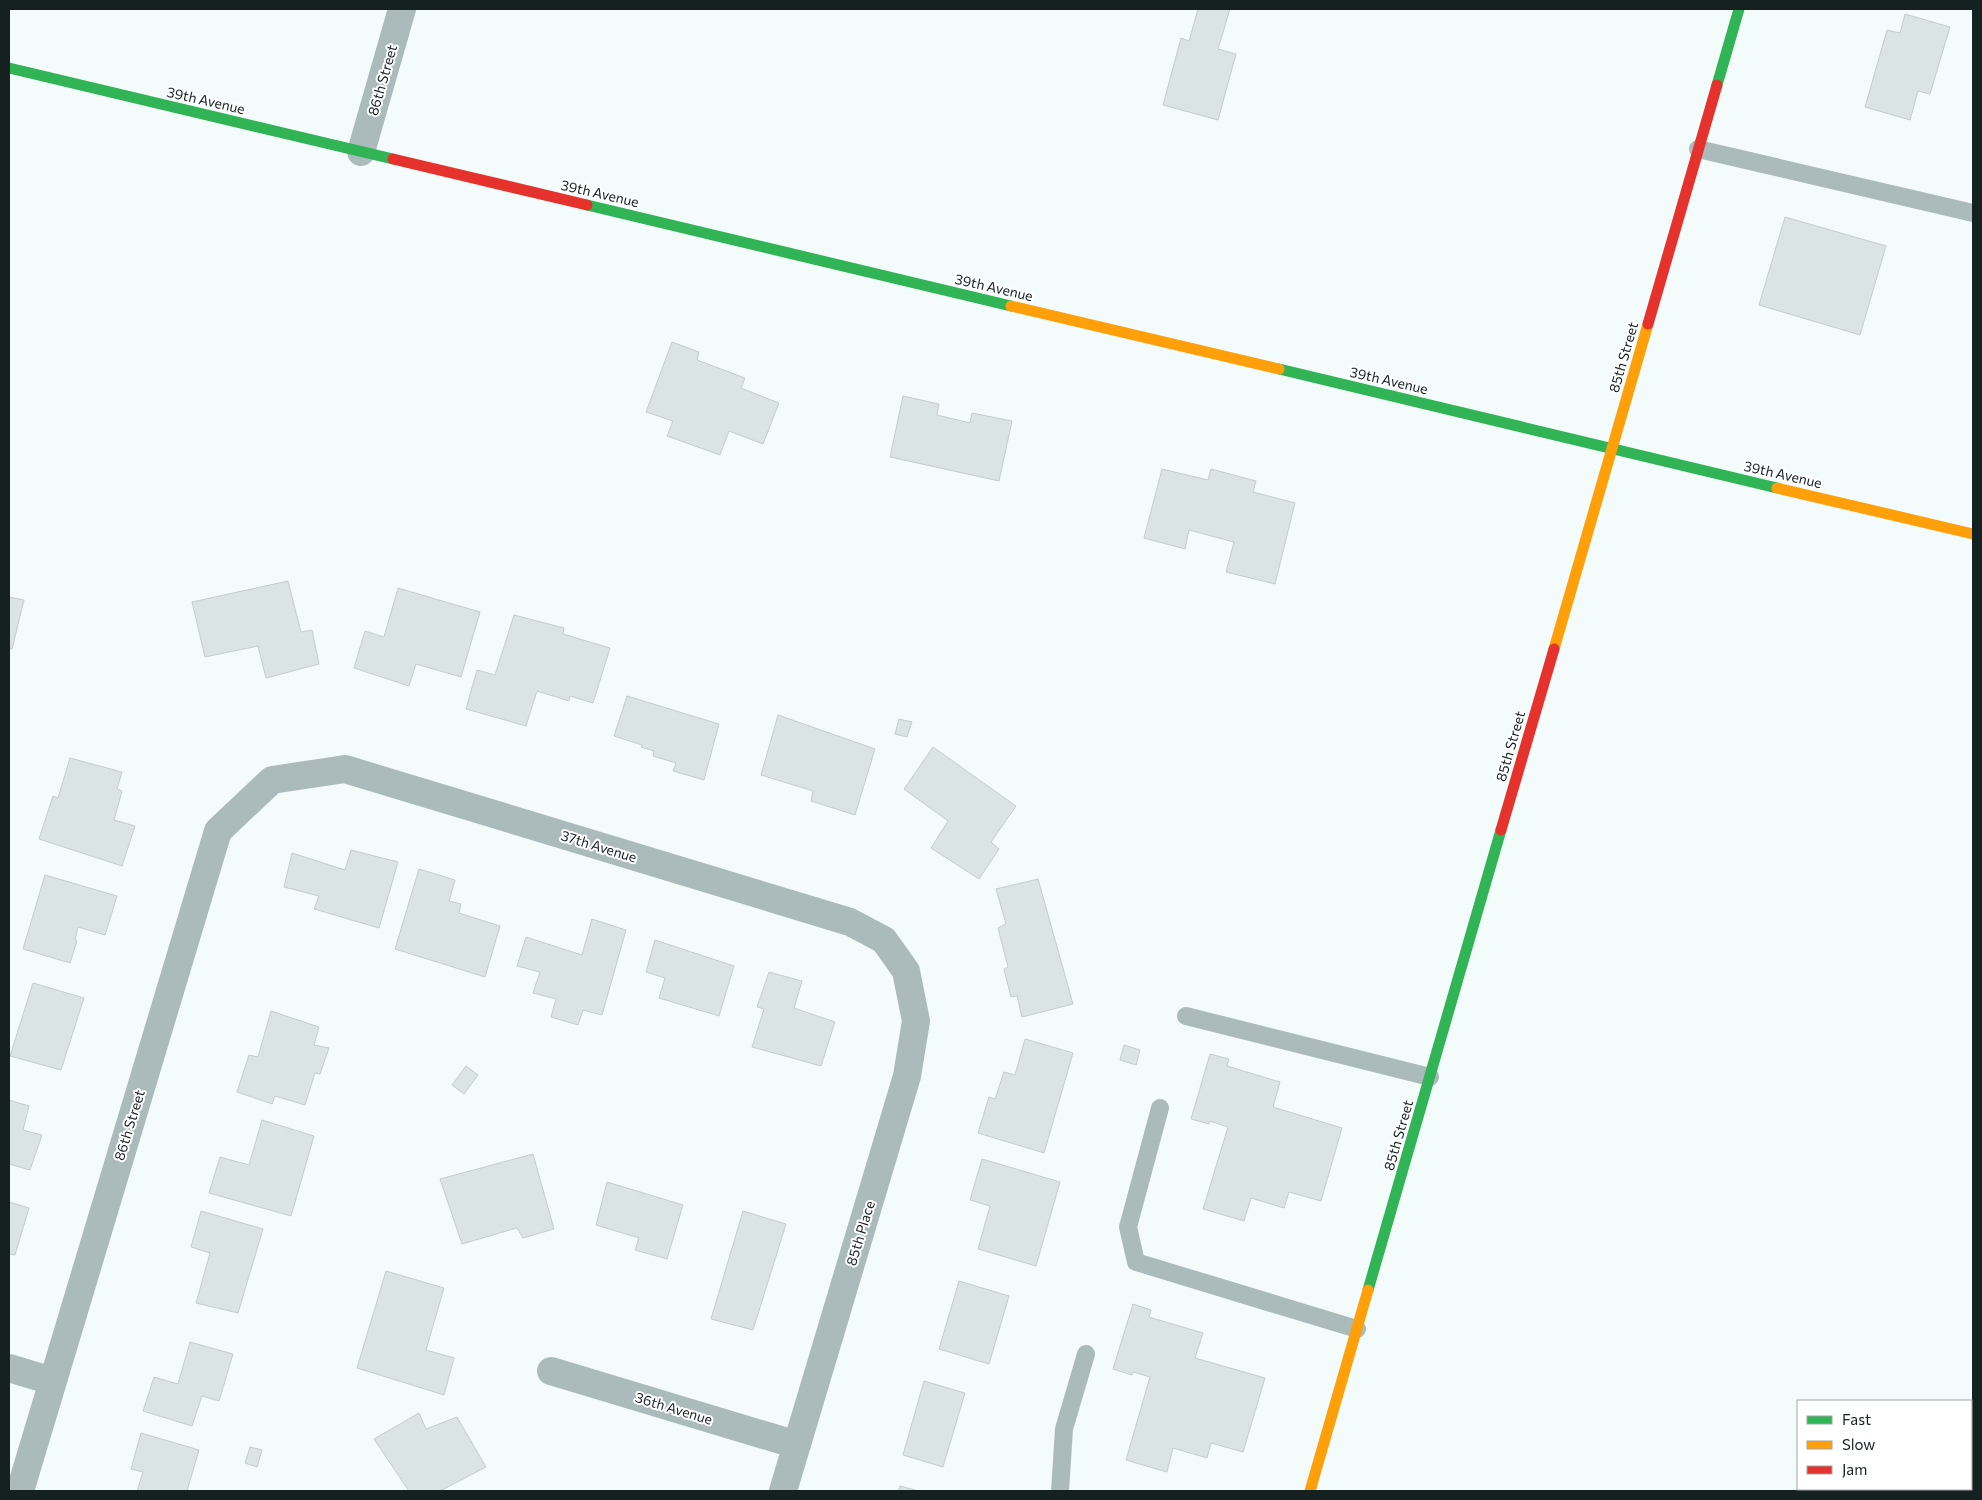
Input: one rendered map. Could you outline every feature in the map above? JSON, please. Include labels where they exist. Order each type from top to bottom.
[{"type":"main road","name":"85th Street","points":[[1310,1491],[1739,9]]},
{"type":"main road","name":"39th Avenue","points":[[9,68],[1973,534]]},
{"type":"street","name":"86th Street","points":[[361,152],[402,9]]},
{"type":"street","name":"37th Avenue","points":[[272,780],[345,769],[355,772],[850,922],[884,940],[906,972]]},
{"type":"street","name":"86th Street","points":[[20,1491],[218,830],[272,780]]},
{"type":"street","name":"85th Place","points":[[783,1491],[907,1076],[916,1021],[906,972]]},
{"type":"street","points":[[9,1368],[52,1381]]},
{"type":"street","name":"36th Avenue","points":[[551,1371],[797,1445]]},
{"type":"lane","points":[[1698,149],[1973,213]]},
{"type":"lane","points":[[1186,1016],[1430,1077]]},
{"type":"lane","points":[[1160,1108],[1128,1227],[1136,1262],[1357,1329]]},
{"type":"lane","points":[[1060,1491],[1064,1429],[1086,1354]]},
{"type":"building","points":[[1198,9],[1230,9],[1218,49],[1236,54],[1218,120],[1163,105],[1181,38],[1189,41]]},
{"type":"building","points":[[1905,14],[1950,27],[1930,94],[1918,91],[1910,120],[1865,107],[1887,30],[1900,33]]},
{"type":"building","points":[[1785,217],[1886,246],[1860,335],[1759,305]]},
{"type":"building","points":[[672,342],[699,352],[697,360],[745,378],[741,388],[779,403],[763,444],[729,431],[720,455],[667,436],[673,421],[646,412]]},
{"type":"building","points":[[903,396],[939,404],[937,415],[970,423],[972,413],[1012,421],[999,481],[890,457]]},
{"type":"building","points":[[1162,469],[1208,480],[1211,469],[1256,481],[1253,492],[1295,503],[1275,584],[1226,572],[1234,542],[1189,530],[1185,549],[1144,538]]},
{"type":"building","points":[[288,581],[301,632],[312,630],[319,664],[266,678],[258,646],[205,657],[192,602]]},
{"type":"building","points":[[398,588],[480,612],[461,677],[416,664],[409,686],[354,668],[365,631],[384,637]]},
{"type":"building","points":[[9,597],[24,600],[12,649],[9,649]]},
{"type":"building","points":[[514,615],[564,628],[563,634],[610,648],[593,703],[570,696],[569,701],[537,691],[526,726],[466,709],[477,670],[495,675]]},
{"type":"building","points":[[627,696],[719,724],[704,780],[673,771],[676,763],[653,756],[654,751],[641,747],[642,745],[614,736]]},
{"type":"building","points":[[778,715],[875,749],[855,815],[811,801],[813,791],[761,775]]},
{"type":"building","points":[[899,719],[912,722],[907,737],[895,734]]},
{"type":"building","points":[[933,747],[1016,806],[991,842],[999,849],[979,879],[931,848],[948,821],[904,789]]},
{"type":"building","points":[[70,758],[122,772],[117,789],[122,791],[114,820],[135,826],[122,866],[39,839],[53,796],[58,798]]},
{"type":"building","points":[[351,850],[398,862],[379,928],[314,909],[319,896],[284,887],[292,853],[345,870]]},
{"type":"building","points":[[419,869],[455,880],[449,901],[461,904],[459,913],[500,926],[485,977],[395,949]]},
{"type":"building","points":[[45,875],[117,896],[105,935],[78,927],[75,940],[77,941],[70,963],[23,949]]},
{"type":"building","points":[[1038,879],[1073,1004],[1022,1017],[1017,996],[1011,997],[1004,969],[1008,967],[998,928],[1006,924],[996,889]]},
{"type":"building","points":[[592,919],[626,930],[602,1015],[583,1010],[578,1025],[551,1017],[556,999],[533,993],[540,972],[517,966],[526,937],[582,955]]},
{"type":"building","points":[[655,940],[734,966],[719,1016],[659,998],[665,978],[646,972]]},
{"type":"building","points":[[769,972],[802,981],[794,1008],[835,1022],[821,1066],[752,1047],[764,1009],[757,1007]]},
{"type":"building","points":[[33,983],[84,998],[61,1070],[10,1056]]},
{"type":"building","points":[[271,1011],[319,1027],[314,1045],[329,1048],[320,1074],[315,1073],[305,1105],[275,1096],[272,1104],[237,1092],[249,1055],[258,1057]]},
{"type":"building","points":[[1025,1039],[1073,1053],[1044,1153],[978,1133],[989,1097],[995,1099],[1004,1072],[1015,1075]]},
{"type":"building","points":[[1124,1045],[1140,1050],[1136,1065],[1120,1060]]},
{"type":"building","points":[[1210,1054],[1229,1059],[1227,1066],[1280,1082],[1273,1107],[1342,1128],[1321,1201],[1289,1192],[1284,1208],[1251,1198],[1244,1221],[1203,1209],[1228,1127],[1210,1121],[1209,1124],[1191,1119]]},
{"type":"building","points":[[466,1066],[478,1075],[464,1094],[452,1085]]},
{"type":"building","points":[[9,1100],[29,1106],[23,1130],[42,1135],[30,1170],[9,1164]]},
{"type":"building","points":[[262,1120],[314,1136],[291,1216],[209,1193],[220,1157],[249,1165]]},
{"type":"building","points":[[533,1154],[554,1229],[523,1238],[517,1228],[462,1244],[440,1179]]},
{"type":"building","points":[[982,1159],[1060,1182],[1036,1266],[978,1249],[990,1206],[970,1200]]},
{"type":"building","points":[[607,1182],[683,1205],[667,1259],[635,1250],[639,1238],[596,1225]]},
{"type":"building","points":[[9,1202],[29,1208],[15,1255],[9,1254]]},
{"type":"building","points":[[201,1211],[263,1229],[238,1313],[196,1303],[210,1253],[191,1247]]},
{"type":"building","points":[[743,1211],[786,1224],[753,1330],[711,1319]]},
{"type":"building","points":[[386,1271],[444,1288],[426,1350],[454,1358],[444,1395],[357,1368]]},
{"type":"building","points":[[959,1281],[1009,1296],[989,1364],[939,1349]]},
{"type":"building","points":[[1133,1304],[1151,1310],[1149,1317],[1203,1333],[1195,1358],[1265,1378],[1243,1452],[1211,1443],[1207,1458],[1173,1448],[1167,1472],[1126,1460],[1150,1377],[1133,1372],[1132,1375],[1113,1369]]},
{"type":"building","points":[[190,1342],[233,1354],[219,1401],[202,1396],[192,1426],[143,1411],[154,1377],[178,1384]]},
{"type":"building","points":[[924,1381],[965,1393],[943,1467],[903,1455]]},
{"type":"building","points":[[419,1413],[426,1429],[457,1417],[486,1467],[440,1491],[409,1491],[374,1439]]},
{"type":"building","points":[[141,1433],[199,1450],[187,1491],[137,1491],[143,1472],[131,1469]]},
{"type":"building","points":[[250,1447],[262,1450],[257,1467],[245,1463]]},
{"type":"building","points":[[900,1486],[919,1491],[898,1491]]},
{"type":"traffic: fast","points":[[1717,85],[1739,9]]},
{"type":"traffic: fast","points":[[9,68],[393,159]]},
{"type":"traffic: fast","points":[[587,205],[1011,306]]},
{"type":"traffic: fast","points":[[1279,369],[1777,488]]},
{"type":"traffic: fast","points":[[1368,1290],[1501,830]]},
{"type":"traffic: slow","points":[[1011,306],[1279,369]]},
{"type":"traffic: slow","points":[[1554,649],[1648,324]]},
{"type":"traffic: slow","points":[[1777,488],[1973,534]]},
{"type":"traffic: slow","points":[[1310,1491],[1368,1290]]},
{"type":"traffic: jam","points":[[1648,324],[1717,85]]},
{"type":"traffic: jam","points":[[393,159],[587,205]]},
{"type":"traffic: jam","points":[[1501,830],[1554,649]]}]
